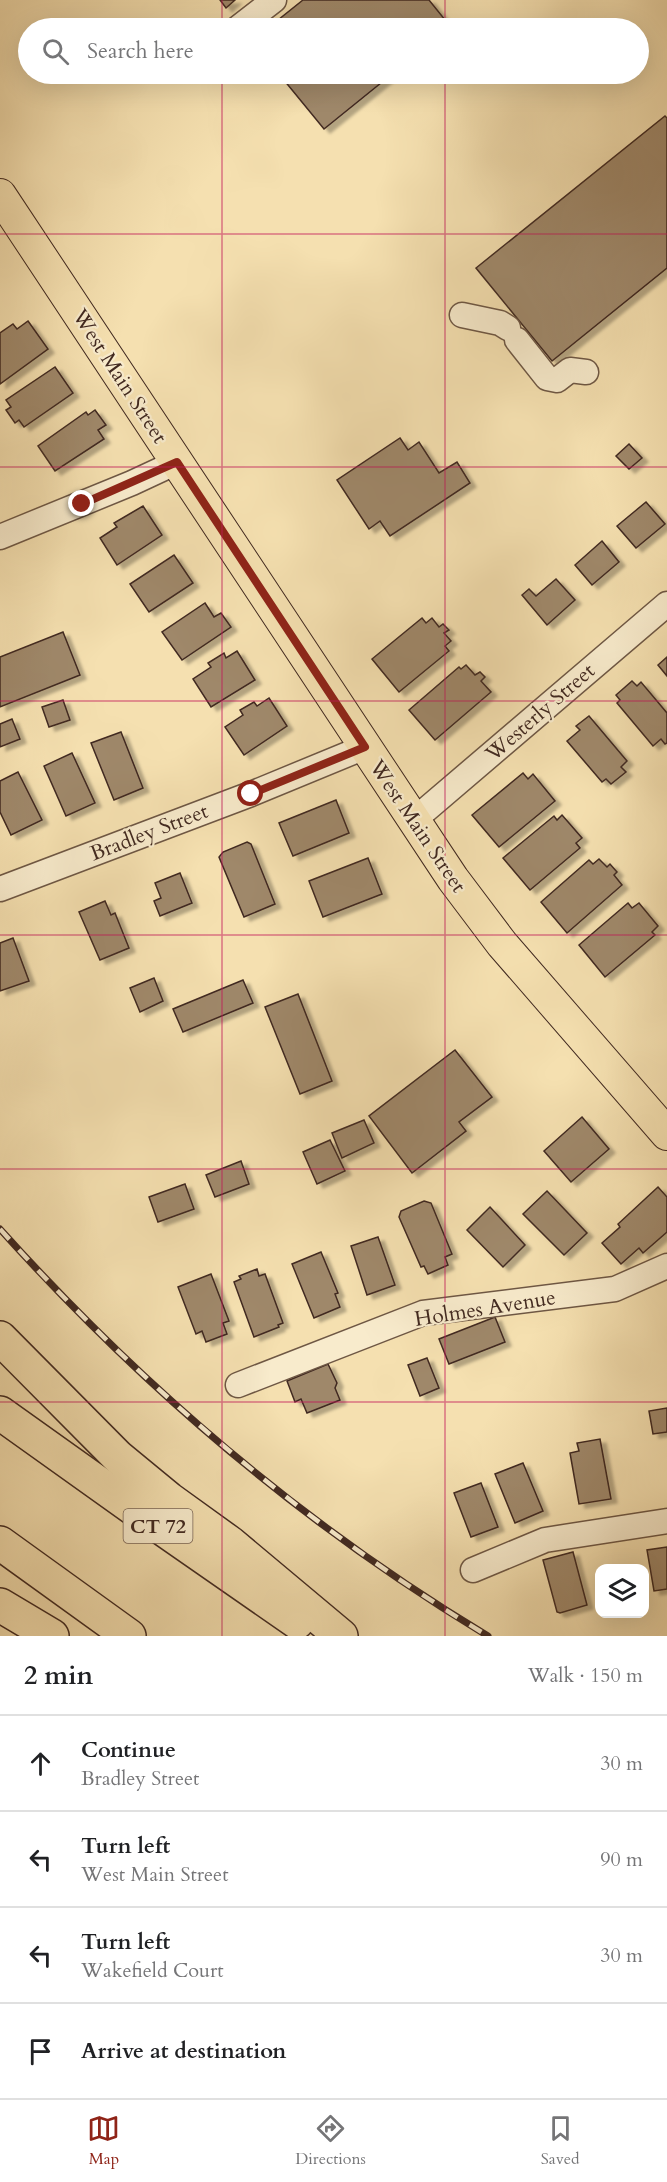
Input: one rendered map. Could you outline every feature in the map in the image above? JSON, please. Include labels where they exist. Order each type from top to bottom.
[{"type":"highway","points":[[0,1338],[117,1457],[169,1499],[230,1543],[340,1636]]},
{"type":"highway","name":"CT 72","points":[[0,1413],[318,1636]]},
{"type":"highway","points":[[0,1543],[129,1636]]},
{"type":"highway","points":[[0,1605],[52,1636]]},
{"type":"main road","name":"West Main Street","points":[[0,195],[453,879],[491,931],[667,1134]]},
{"type":"street","points":[[251,18],[274,0]]},
{"type":"street","points":[[462,315],[500,323],[513,334],[548,378],[557,380],[570,370],[586,372]]},
{"type":"street","points":[[0,537],[177,462]]},
{"type":"street","name":"Westerly Street","points":[[414,820],[667,604]]},
{"type":"street","name":"Bradley Street","points":[[0,889],[251,794],[365,747]]},
{"type":"street","name":"Holmes Avenue","points":[[238,1385],[423,1313],[615,1289],[667,1266]]},
{"type":"street","points":[[473,1570],[545,1540],[667,1521]]},
{"type":"building","points":[[220,0],[235,0],[226,8]]},
{"type":"building","points":[[303,0],[429,0],[444,18],[280,18]]},
{"type":"building","points":[[287,84],[380,84],[324,129]]},
{"type":"building","points":[[665,116],[667,118],[667,268],[552,361],[476,268]]},
{"type":"building","points":[[28,321],[48,349],[0,384],[0,333],[13,324],[17,329]]},
{"type":"building","points":[[55,367],[73,393],[24,427],[19,420],[15,423],[6,410],[11,407],[6,400]]},
{"type":"building","points":[[95,410],[106,425],[98,430],[104,439],[55,471],[38,446],[86,412],[88,415]]},
{"type":"building","points":[[400,438],[408,450],[419,442],[439,473],[457,462],[470,483],[390,536],[380,521],[369,529],[337,480]]},
{"type":"building","points":[[629,444],[642,458],[629,469],[616,456]]},
{"type":"building","points":[[646,502],[665,524],[636,548],[617,526]]},
{"type":"building","points":[[143,506],[162,535],[117,565],[100,538],[117,527],[114,523]]},
{"type":"building","points":[[602,541],[619,562],[592,585],[575,565]]},
{"type":"building","points":[[174,555],[193,583],[149,612],[130,584]]},
{"type":"building","points":[[556,579],[575,600],[547,625],[522,595],[529,589],[536,596]]},
{"type":"building","points":[[205,603],[214,617],[221,613],[231,627],[182,660],[162,632]]},
{"type":"building","points":[[422,618],[426,623],[432,618],[439,627],[443,624],[449,630],[444,633],[451,641],[445,646],[449,651],[399,692],[372,659]]},
{"type":"building","points":[[63,632],[80,675],[0,707],[0,657]]},
{"type":"building","points":[[237,651],[255,680],[211,707],[193,679],[211,667],[208,663],[224,653],[226,658]]},
{"type":"building","points":[[667,657],[667,676],[658,665]]},
{"type":"building","points":[[466,665],[475,675],[480,672],[485,677],[481,681],[491,692],[435,740],[409,710],[459,667],[461,669]]},
{"type":"building","points":[[632,681],[637,686],[641,682],[667,713],[667,743],[665,744],[661,739],[653,746],[617,703],[620,700],[616,695]]},
{"type":"building","points":[[269,698],[287,726],[244,755],[225,727],[243,715],[240,710],[254,702],[257,706]]},
{"type":"building","points":[[63,700],[70,720],[49,727],[42,707]]},
{"type":"building","points":[[589,716],[627,761],[621,767],[626,772],[611,784],[606,779],[602,782],[567,741],[580,730],[576,726]]},
{"type":"building","points":[[12,719],[20,739],[0,747],[0,724]]},
{"type":"building","points":[[121,732],[143,788],[114,800],[91,743]]},
{"type":"building","points":[[72,753],[95,803],[66,816],[44,766]]},
{"type":"building","points":[[18,772],[42,820],[11,835],[0,812],[0,781]]},
{"type":"building","points":[[523,773],[528,779],[533,774],[555,801],[499,847],[472,815]]},
{"type":"building","points":[[336,800],[349,833],[293,856],[279,823]]},
{"type":"building","points":[[562,815],[582,838],[576,843],[580,848],[530,890],[503,858],[554,816],[557,820]]},
{"type":"building","points":[[247,842],[251,844],[275,904],[244,917],[219,857],[223,852]]},
{"type":"building","points":[[368,858],[382,894],[323,917],[309,881]]},
{"type":"building","points":[[599,859],[607,867],[610,864],[617,872],[614,875],[622,885],[567,933],[541,902],[589,860],[593,864]]},
{"type":"building","points":[[180,873],[192,903],[160,916],[154,901],[161,898],[155,883]]},
{"type":"building","points":[[105,901],[111,915],[115,913],[129,948],[100,960],[79,912]]},
{"type":"building","points":[[628,903],[632,908],[639,903],[658,926],[652,932],[655,935],[605,977],[579,945]]},
{"type":"building","points":[[13,938],[29,981],[0,991],[0,943]]},
{"type":"building","points":[[154,978],[163,1001],[140,1012],[130,988]]},
{"type":"building","points":[[243,980],[253,1003],[183,1032],[173,1009]]},
{"type":"building","points":[[298,994],[332,1081],[300,1094],[265,1007]]},
{"type":"building","points":[[455,1050],[492,1097],[459,1122],[466,1131],[412,1173],[369,1116]]},
{"type":"building","points":[[582,1117],[609,1149],[571,1182],[544,1151]]},
{"type":"building","points":[[364,1120],[374,1143],[342,1158],[332,1133]]},
{"type":"building","points":[[330,1140],[345,1171],[317,1184],[303,1152]]},
{"type":"building","points":[[241,1161],[249,1184],[215,1197],[206,1175]]},
{"type":"building","points":[[185,1184],[194,1209],[158,1222],[149,1197]]},
{"type":"building","points":[[658,1187],[667,1197],[667,1232],[643,1253],[639,1248],[621,1264],[602,1243],[620,1227],[618,1224]]},
{"type":"building","points":[[547,1191],[587,1233],[564,1255],[523,1214]]},
{"type":"building","points":[[424,1201],[431,1203],[452,1254],[445,1257],[448,1265],[428,1274],[424,1266],[421,1267],[399,1217],[401,1211]]},
{"type":"building","points":[[490,1207],[525,1245],[503,1267],[467,1230]]},
{"type":"building","points":[[378,1237],[395,1285],[367,1295],[351,1246]]},
{"type":"building","points":[[321,1252],[338,1293],[335,1294],[340,1307],[314,1318],[292,1264]]},
{"type":"building","points":[[257,1269],[259,1276],[265,1274],[283,1323],[278,1325],[279,1327],[254,1337],[234,1282],[241,1279],[239,1276]]},
{"type":"building","points":[[211,1274],[229,1321],[223,1323],[227,1334],[206,1342],[202,1331],[196,1334],[178,1287]]},
{"type":"building","points":[[495,1317],[505,1342],[449,1364],[439,1339]]},
{"type":"building","points":[[427,1358],[439,1388],[420,1396],[408,1365]]},
{"type":"building","points":[[328,1364],[337,1383],[335,1388],[340,1400],[307,1413],[301,1399],[295,1402],[287,1381]]},
{"type":"building","points":[[667,1408],[667,1432],[653,1434],[649,1411]]},
{"type":"building","points":[[600,1439],[611,1499],[579,1504],[570,1453],[579,1451],[577,1443]]},
{"type":"building","points":[[523,1463],[543,1511],[515,1523],[495,1474]]},
{"type":"building","points":[[481,1483],[498,1527],[471,1537],[454,1493]]},
{"type":"building","points":[[667,1547],[667,1589],[654,1591],[647,1550]]},
{"type":"building","points":[[573,1552],[587,1605],[560,1613],[557,1612],[543,1560]]},
{"type":"railway","points":[[0,1229],[111,1344],[229,1451],[355,1549],[488,1636]]},
{"type":"route","points":[[82,504],[177,462],[365,747],[251,794]]}]
